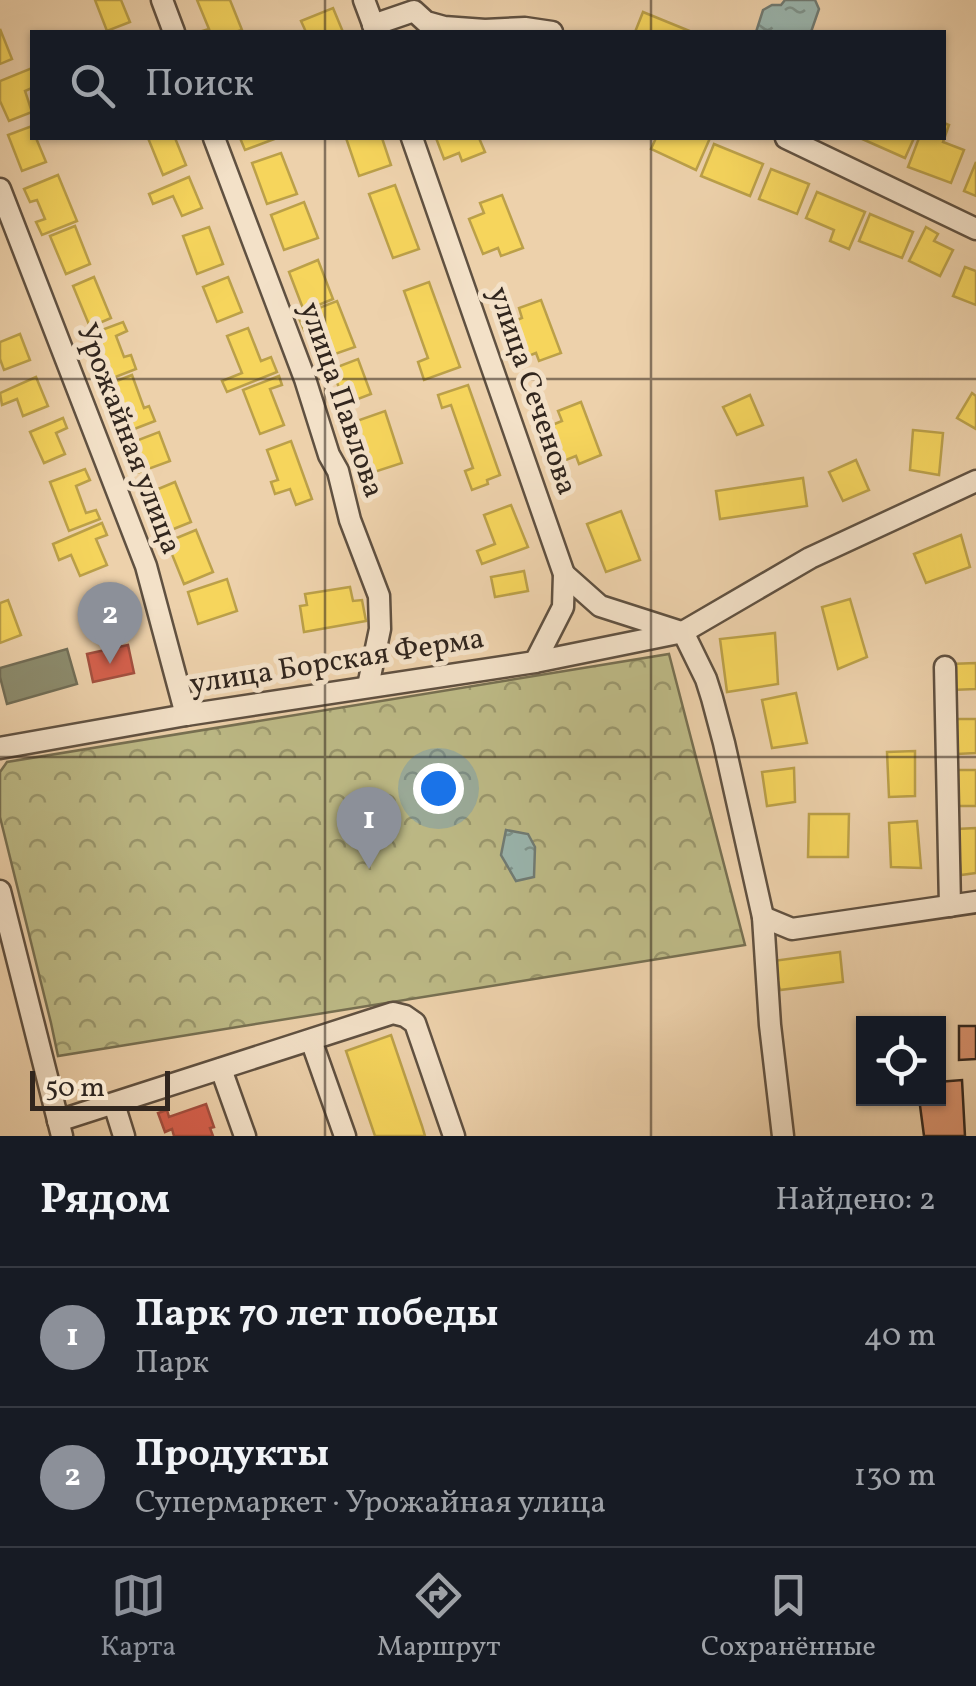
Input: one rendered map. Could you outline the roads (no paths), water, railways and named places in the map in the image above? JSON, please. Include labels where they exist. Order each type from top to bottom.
[{"type":"street","points":[[162,0],[173,30]]},
{"type":"street","points":[[364,0],[374,29],[414,11],[426,22],[444,27],[538,30]]},
{"type":"street","name":"улица Павлова","points":[[215,140],[305,379],[379,596],[380,629],[368,686]]},
{"type":"street","name":"улица Сеченова","points":[[413,140],[564,574],[564,607],[535,662]]},
{"type":"street","points":[[790,140],[976,229]]},
{"type":"street","name":"Урожайная улица","points":[[0,189],[146,566],[186,715]]},
{"type":"street","name":"улица Борская Ферма","points":[[0,748],[186,715],[535,662],[683,632],[810,558],[976,481]]},
{"type":"street","points":[[564,574],[600,606],[683,632],[706,679],[762,917],[782,1136]]},
{"type":"street","points":[[945,667],[950,906]]},
{"type":"street","points":[[0,891],[60,1128],[114,1104],[392,1013],[415,1024],[454,1136]]},
{"type":"street","points":[[762,917],[792,929],[976,902]]},
{"type":"street","points":[[312,1040],[345,1136]]},
{"type":"street","points":[[221,1069],[245,1136]]},
{"type":"street","points":[[114,1104],[124,1136]]},
{"type":"water","points":[[785,0],[815,0],[819,9],[812,30],[757,30],[763,10]]},
{"type":"water","points":[[506,830],[528,834],[535,847],[534,877],[516,881],[501,855]]},
{"type":"place","name":"Продукты","points":[[110,664]]},
{"type":"place","name":"Парк 70 лет победы","points":[[369,869]]}]
